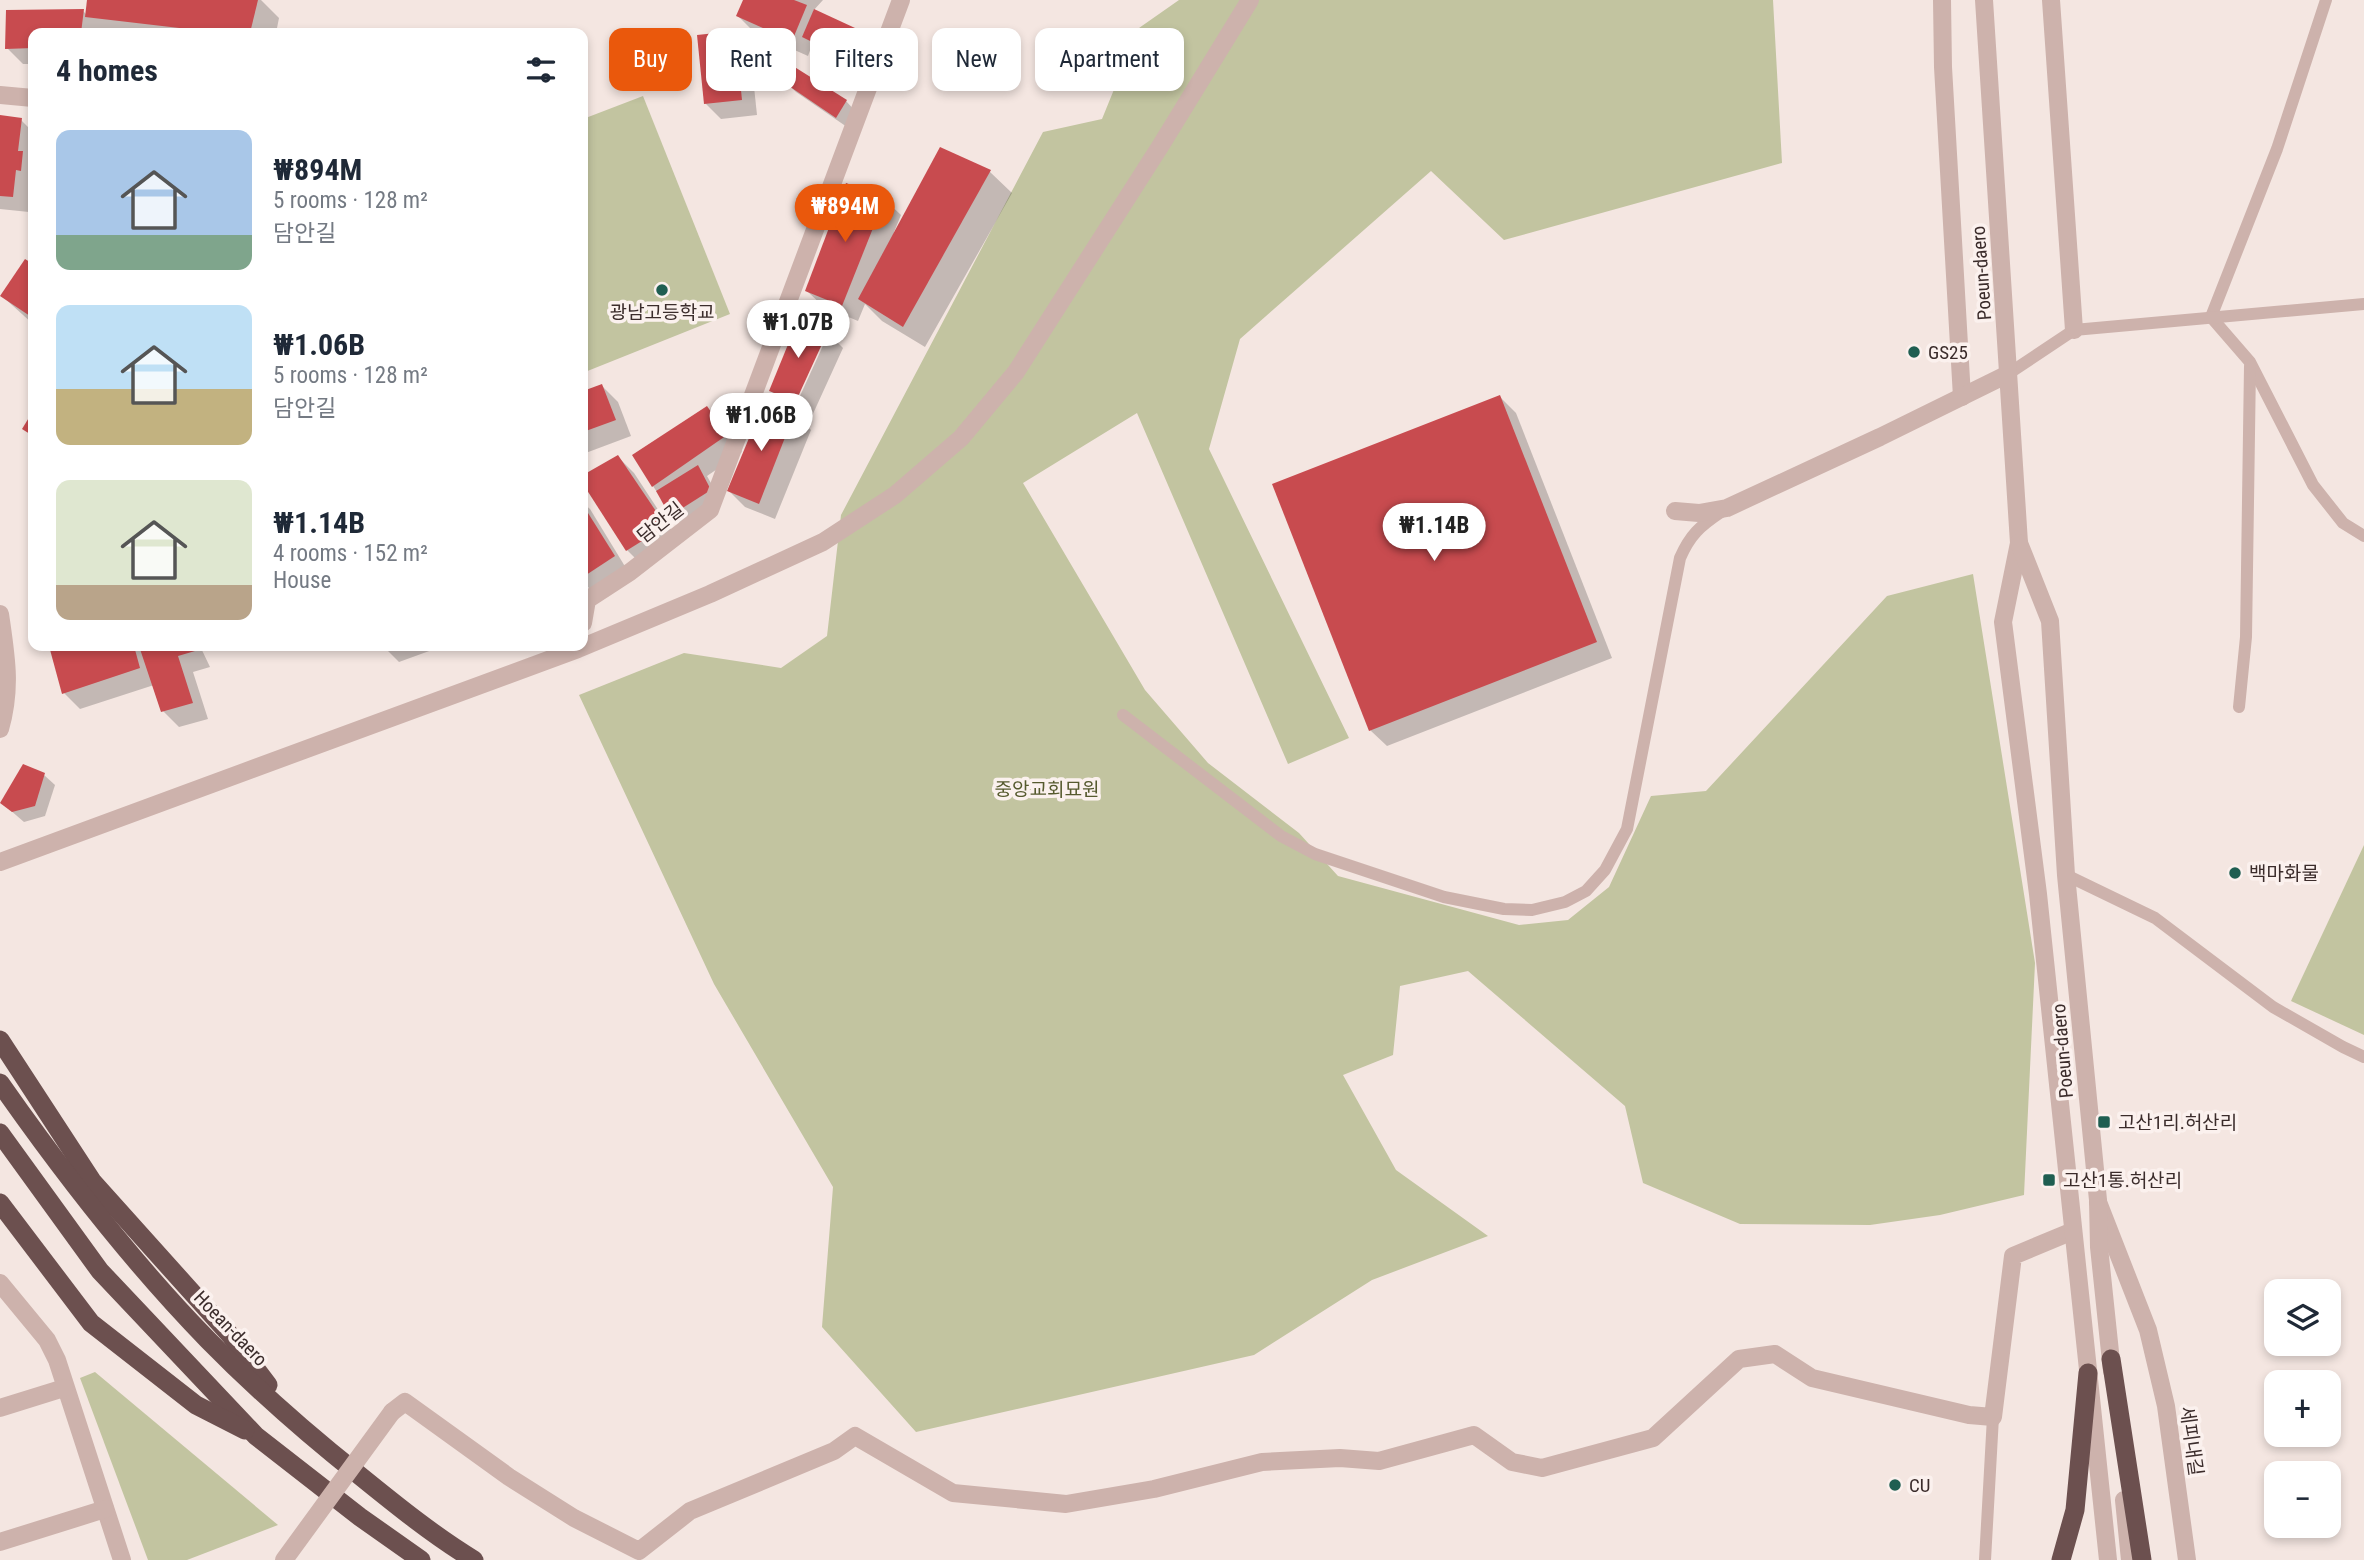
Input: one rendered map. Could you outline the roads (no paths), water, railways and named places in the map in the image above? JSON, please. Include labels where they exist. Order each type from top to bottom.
[{"type":"highway","points":[[0,1040],[92,1181],[231,1336],[303,1430]]},
{"type":"highway","name":"Hoean-daero","points":[[0,1083],[37,1136],[120,1241],[207,1340],[303,1430],[437,1538],[474,1560]]},
{"type":"highway","points":[[0,1133],[100,1271],[256,1436],[360,1517],[421,1560]]},
{"type":"highway","points":[[0,1203],[91,1323],[195,1405],[256,1436]]},
{"type":"highway","points":[[2111,1359],[2142,1560]]},
{"type":"highway","points":[[2061,1560],[2075,1510],[2088,1373]]},
{"type":"street","name":"담안길","points":[[588,599],[630,572],[710,510],[901,0]]},
{"type":"street","points":[[588,643],[710,594],[824,542],[895,495],[961,438],[1016,372],[1250,0]]},
{"type":"street","points":[[1942,0],[1943,67],[1962,397]]},
{"type":"street","name":"Poeun-daero","points":[[1984,0],[2019,543],[2003,622],[2038,894],[2108,1560]]},
{"type":"street","points":[[2051,0],[2074,330]]},
{"type":"street","points":[[0,95],[28,98]]},
{"type":"street","points":[[1675,511],[1699,513],[1727,508],[2008,374]]},
{"type":"street","name":"Poeun-daero","points":[[2019,543],[2050,621],[2066,875],[2130,1560]]},
{"type":"street","points":[[0,614],[9,674],[0,729]]},
{"type":"street","points":[[0,862],[567,651]]},
{"type":"street","name":"세피내길","points":[[2098,1200],[2148,1330],[2166,1406],[2187,1560]]},
{"type":"street","points":[[284,1560],[392,1412],[405,1402],[509,1477],[563,1512],[639,1551],[690,1511],[834,1451],[855,1436],[953,1493],[1066,1504],[1154,1489],[1262,1462],[1340,1458],[1379,1461],[1474,1436],[1512,1462],[1542,1468],[1653,1438],[1739,1359],[1775,1354],[1812,1378],[1969,1415],[1993,1417],[2013,1256],[2074,1231]]},
{"type":"street","points":[[0,1283],[47,1340],[57,1360],[122,1560]]},
{"type":"street","points":[[0,1408],[64,1388]]},
{"type":"street","points":[[0,1542],[105,1509]]},
{"type":"lane","points":[[2211,317],[2277,149],[2326,0]]},
{"type":"lane","points":[[2008,374],[2074,330],[2364,304]]},
{"type":"lane","points":[[2211,317],[2250,362],[2313,485],[2343,523],[2364,536]]},
{"type":"lane","points":[[2239,707],[2246,637],[2250,362]]},
{"type":"lane","points":[[1123,715],[1281,836],[1315,854],[1444,897],[1504,909],[1532,910],[1565,902],[1586,891],[1605,870],[1627,829],[1680,558],[1689,539],[1702,525],[1727,508]]},
{"type":"lane","points":[[2066,875],[2155,918],[2273,1007],[2364,1057]]},
{"type":"lane","points":[[1985,1560],[1993,1417]]},
{"type":"place","name":"광남고등학교","points":[[662,290]]},
{"type":"place","name":"GS25","points":[[1914,352]]},
{"type":"place","name":"백마화물","points":[[2235,873]]},
{"type":"place","name":"고산1리.허산리","points":[[2104,1122]]},
{"type":"place","name":"고산1통.허산리","points":[[2049,1180]]},
{"type":"place","name":"CU","points":[[1895,1485]]},
{"type":"park label","name":"중앙교회묘원","points":[[1047,789]]}]
